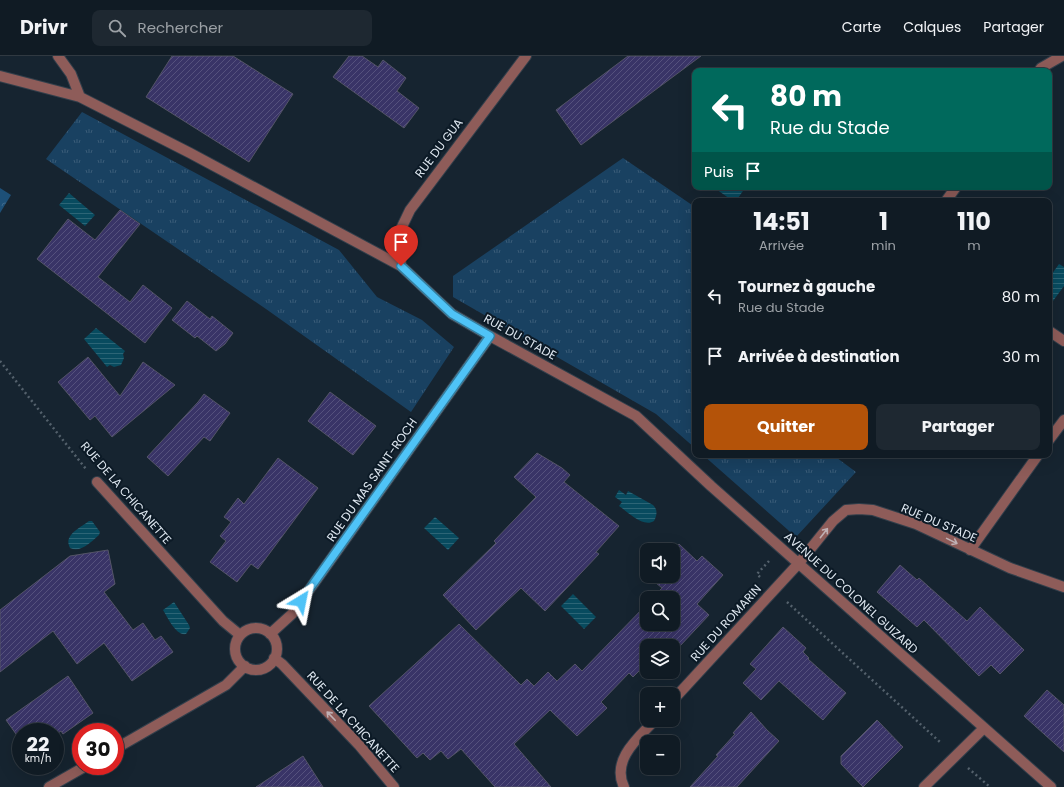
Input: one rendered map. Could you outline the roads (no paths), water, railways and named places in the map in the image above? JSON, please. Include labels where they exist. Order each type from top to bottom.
[{"type":"street","points":[[58,56],[71,74],[80,97]]},
{"type":"street","name":"RUE DU GUA","points":[[401,266],[398,235],[410,210],[526,56]]},
{"type":"street","points":[[1041,68],[1062,56]]},
{"type":"street","name":"RUE DU STADE","points":[[0,76],[80,97],[190,153],[401,266],[452,314],[636,416]]},
{"type":"street","points":[[1052,333],[1064,341]]},
{"type":"street","name":"RUE DU MAS SAINT-ROCH","points":[[270,634],[292,614],[490,336]]},
{"type":"street","name":"AVENUE DU COLONEL GUIZARD","points":[[636,416],[711,486],[1051,787]]},
{"type":"street","points":[[1052,436],[1064,420]]},
{"type":"street","points":[[970,550],[1036,458]]},
{"type":"street","name":"RUE DE LA CHICANETTE","points":[[97,482],[223,621],[240,635]]},
{"type":"street","name":"RUE DU STADE","points":[[799,563],[833,521],[846,510],[873,510],[916,524],[1010,568],[1064,587]]},
{"type":"street","name":"RUE DU ROMARIN","points":[[680,692],[799,563]]},
{"type":"street","points":[[251,628],[265,630],[270,634],[274,639],[277,652],[271,663],[265,667],[251,669],[240,662],[236,655],[235,648],[236,642],[240,635],[251,628]]},
{"type":"street","name":"RUE DE LA CHICANETTE","points":[[274,658],[282,664],[359,745],[394,787]]},
{"type":"street","points":[[124,744],[226,685],[245,666]]},
{"type":"street","points":[[624,787],[621,780],[621,764],[629,748],[648,727]]},
{"type":"street","points":[[924,787],[984,728]]},
{"type":"street","points":[[49,787],[72,774]]}]
